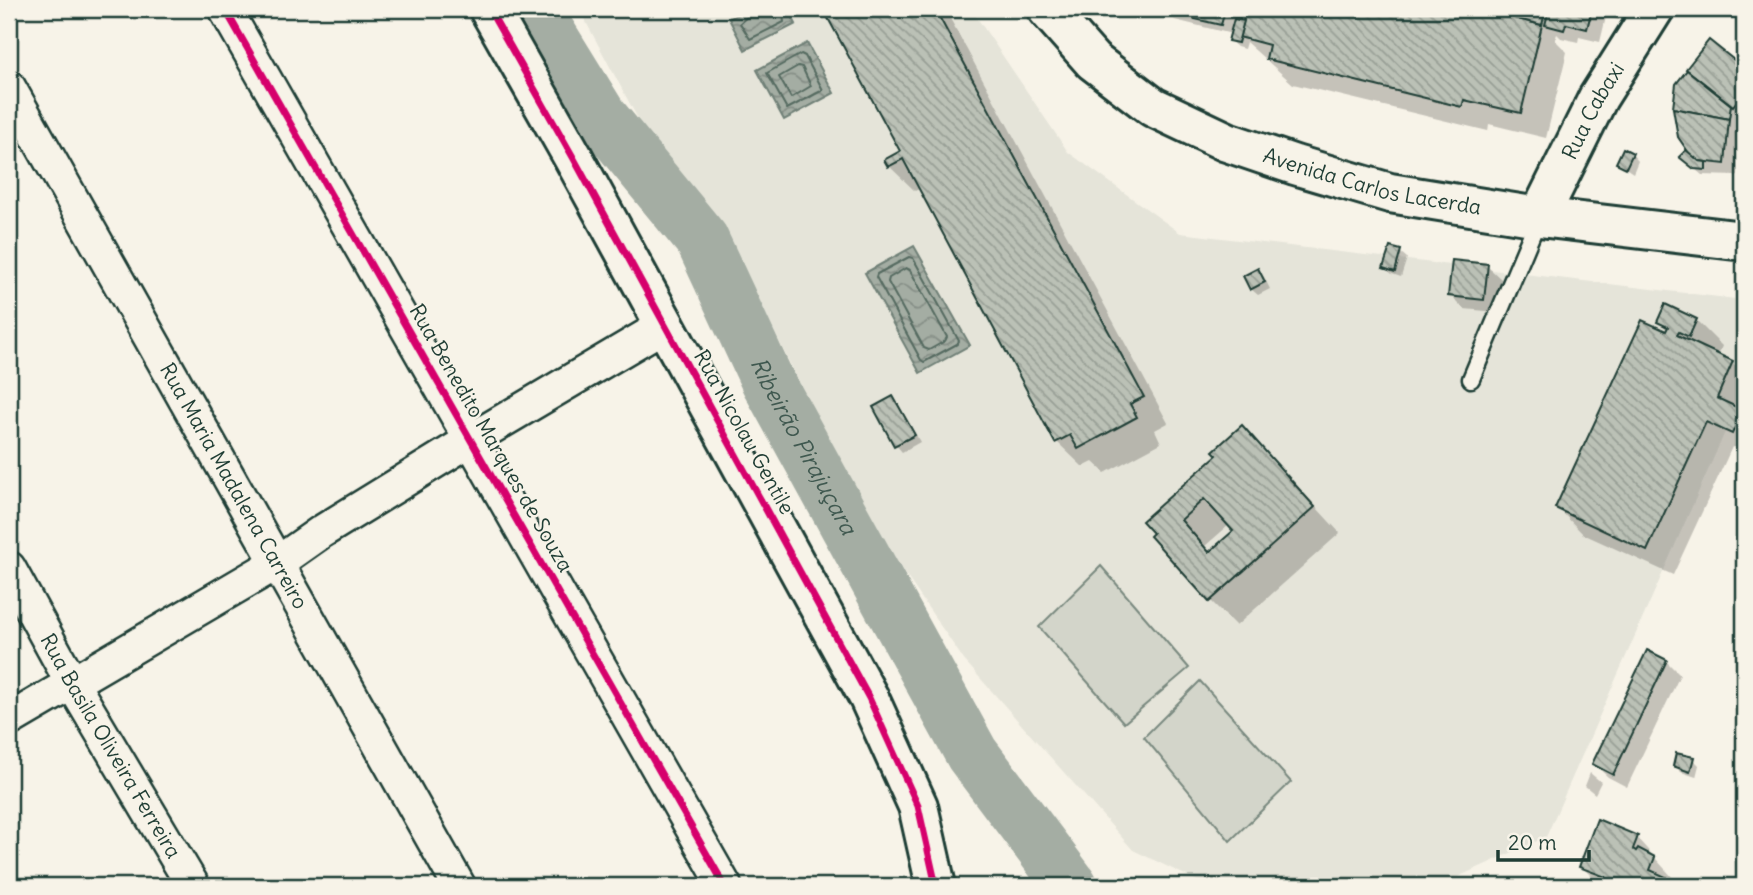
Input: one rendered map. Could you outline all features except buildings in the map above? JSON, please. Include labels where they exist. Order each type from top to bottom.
[{"type":"street","name":"Rua Benedito Marques de Souza","points":[[225,9],[725,886]]},
{"type":"street","name":"Rua Nicolau Gentile","points":[[489,9],[869,698],[918,806],[936,886]]},
{"type":"street","name":"Avenida Carlos Lacerda","points":[[1047,9],[1093,61],[1153,107],[1227,142],[1295,165],[1390,193],[1539,217],[1744,240]]},
{"type":"street","name":"Rua Cabaxi","points":[[1539,217],[1598,98],[1654,9]]},
{"type":"street","name":"Rua Maria Madalena Carreiro","points":[[9,88],[459,886]]},
{"type":"street","points":[[9,720],[276,563],[471,439],[665,325]]},
{"type":"street","name":"Rua Basila Oliveira Ferreira","points":[[9,568],[72,683],[193,886]]},
{"type":"lane","points":[[1471,379],[1539,217]]},
{"type":"shaded area","points":[[579,9],[971,9],[1068,152],[1180,233],[1744,300],[1744,389],[1546,837],[1442,884],[1425,886],[1208,886],[1133,850],[964,660],[861,510],[723,226],[651,143]]},
{"type":"shaded area","points":[[1101,566],[1189,668],[1124,723],[1039,627]]},
{"type":"shaded area","points":[[1200,681],[1291,782],[1230,841],[1144,737]]},
{"type":"water","points":[[748,9],[788,9],[796,24],[745,50],[729,19]]},
{"type":"water","points":[[807,43],[834,93],[784,120],[757,70]]},
{"type":"water","points":[[914,246],[970,345],[920,373],[865,273]]},
{"type":"waterway","name":"Ribeirão Pirajuçara","points":[[534,9],[600,116],[702,240],[767,380],[972,754],[1071,886]]},
{"type":"cycle path","points":[[225,9],[725,886]]},
{"type":"cycle path","points":[[489,9],[869,698],[918,806],[936,886]]}]
